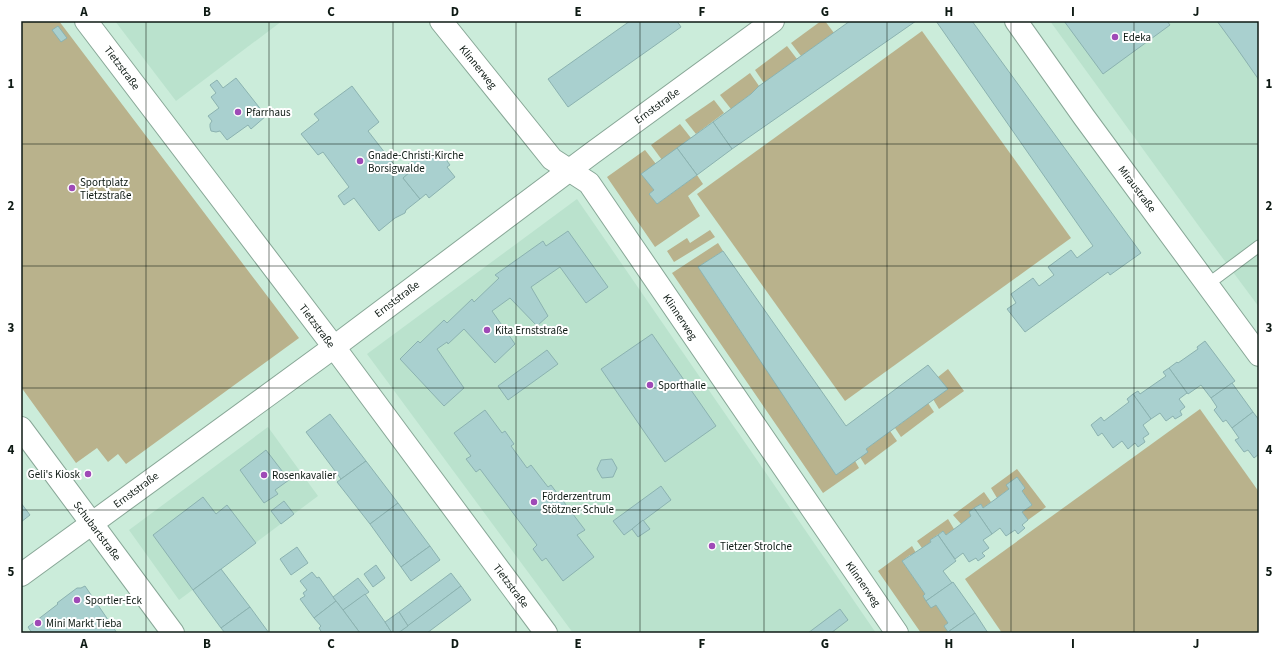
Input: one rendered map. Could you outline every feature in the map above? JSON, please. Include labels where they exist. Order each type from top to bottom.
[{"type":"street","name":"Tietzstraße","points":[[86,21],[334,347],[546,633]]},
{"type":"street","name":"Klinnerweg","points":[[441,21],[552,159],[589,183],[896,633]]},
{"type":"street","name":"Ernststraße","points":[[21,575],[334,347],[591,154],[773,21]]},
{"type":"street","name":"Miraustraße","points":[[1016,21],[1084,117],[1259,355]]},
{"type":"street","name":"Schubartstraße","points":[[21,428],[173,633]]},
{"type":"lane","points":[[1208,284],[1259,246]]},
{"type":"shaded area","points":[[21,21],[59,21],[299,338],[126,464],[118,454],[108,462],[97,448],[76,463],[21,387]]},
{"type":"shaded area","points":[[115,21],[282,21],[176,101]]},
{"type":"shaded area","points":[[821,21],[825,21],[834,33],[801,56],[791,43]]},
{"type":"shaded area","points":[[1050,21],[1259,21],[1259,307],[1201,229]]},
{"type":"shaded area","points":[[922,31],[1071,238],[845,401],[697,194]]},
{"type":"shaded area","points":[[787,46],[797,59],[764,83],[755,70]]},
{"type":"shaded area","points":[[750,73],[759,86],[731,109],[720,95]]},
{"type":"shaded area","points":[[714,100],[724,113],[696,134],[685,120]]},
{"type":"shaded area","points":[[680,124],[691,138],[662,160],[651,145]]},
{"type":"shaded area","points":[[645,150],[656,164],[642,175],[654,190],[649,194],[657,204],[697,175],[703,184],[688,196],[700,216],[655,247],[607,177]]},
{"type":"shaded area","points":[[577,199],[876,633],[573,633],[367,354]]},
{"type":"shaded area","points":[[710,230],[715,237],[674,262],[667,251],[687,238],[690,243]]},
{"type":"shaded area","points":[[718,243],[723,251],[698,267],[836,474],[855,461],[859,468],[823,493],[672,273]]},
{"type":"shaded area","points":[[948,369],[964,391],[939,409],[933,399],[948,389],[938,377]]},
{"type":"shaded area","points":[[928,403],[934,412],[901,437],[895,428]]},
{"type":"shaded area","points":[[1200,409],[1259,492],[1259,633],[1002,633],[965,579]]},
{"type":"shaded area","points":[[268,427],[318,496],[179,600],[129,530]]},
{"type":"shaded area","points":[[890,431],[897,441],[865,465],[860,457],[866,449]]},
{"type":"shaded area","points":[[1017,469],[1046,507],[1028,520],[1022,512],[1032,505],[1022,491],[1025,488],[1017,477],[1009,489],[997,498],[991,488]]},
{"type":"shaded area","points":[[984,492],[991,502],[983,508],[981,504],[969,512],[971,516],[961,524],[953,515]]},
{"type":"shaded area","points":[[948,519],[954,529],[946,535],[943,531],[922,548],[917,541]]},
{"type":"shaded area","points":[[912,546],[916,553],[912,556],[910,555],[902,561],[925,594],[923,596],[931,607],[936,605],[948,623],[944,626],[949,633],[921,633],[878,571]]},
{"type":"building","points":[[630,21],[677,21],[681,27],[568,107],[548,79]]},
{"type":"building","points":[[850,21],[916,21],[732,149],[713,122],[751,94],[759,86]]},
{"type":"building","points":[[936,21],[972,21],[1141,253],[1110,275],[1108,272],[1025,332],[1007,309],[1016,303],[1011,294],[1033,278],[1039,286],[1054,275],[1048,267],[1071,250],[1077,258],[1093,246]]},
{"type":"building","name":"Edeka","points":[[1064,21],[1167,21],[1170,25],[1103,74]]},
{"type":"building","points":[[1217,21],[1259,21],[1259,80],[1236,47]]},
{"type":"building","points":[[58,26],[67,38],[61,42],[52,30]]},
{"type":"building","name":"Pfarrhaus","points":[[236,78],[266,116],[251,129],[248,125],[227,140],[220,131],[211,131],[210,124],[212,121],[208,116],[219,108],[211,97],[216,93],[210,85],[217,80],[223,88]]},
{"type":"building","name":"Gnade-Christi-Kirche Borsigwalde","points":[[352,86],[379,122],[368,131],[399,171],[406,166],[410,172],[403,178],[420,199],[406,210],[405,213],[395,218],[379,231],[354,198],[344,205],[338,196],[349,187],[323,152],[318,155],[301,134],[319,120],[314,114]]},
{"type":"building","points":[[713,122],[732,149],[697,175],[677,148]]},
{"type":"building","points":[[677,148],[697,175],[657,204],[649,194],[654,190],[641,174]]},
{"type":"building","points":[[439,150],[450,165],[447,167],[455,177],[429,198],[426,194],[420,199],[403,178],[410,172],[406,166],[423,153],[427,159]]},
{"type":"building","points":[[568,231],[608,287],[586,303],[560,267],[531,287],[548,316],[537,326],[510,298],[492,311],[515,344],[495,363],[464,329],[448,344],[447,342],[437,349],[464,388],[444,406],[400,359],[418,341],[420,343],[444,320],[447,323],[472,299],[474,302],[499,278],[495,275],[543,241],[546,246]]},
{"type":"building","points":[[723,251],[846,426],[928,365],[948,389],[866,449],[868,452],[836,475],[698,267]]},
{"type":"building","name":"Sporthalle","points":[[652,334],[716,426],[665,462],[601,369]]},
{"type":"building","points":[[1205,341],[1235,381],[1211,398],[1201,385],[1188,394],[1169,368],[1198,349],[1197,347]]},
{"type":"building","points":[[547,350],[558,364],[508,400],[498,386]]},
{"type":"building","points":[[1169,368],[1187,393],[1179,399],[1185,407],[1180,411],[1182,415],[1175,419],[1173,416],[1166,421],[1160,413],[1151,419],[1133,394],[1138,391],[1140,394],[1166,376],[1163,372]]},
{"type":"building","points":[[1232,383],[1253,412],[1232,428],[1226,420],[1223,422],[1214,410],[1217,407],[1211,398]]},
{"type":"building","points":[[1133,394],[1151,419],[1143,425],[1149,434],[1143,438],[1145,442],[1138,447],[1135,443],[1128,449],[1122,441],[1113,448],[1102,433],[1098,436],[1091,425],[1101,417],[1104,421],[1129,402],[1127,399]]},
{"type":"building","name":"Förderzentrum Stötzner Schule","points":[[485,410],[502,433],[505,431],[514,444],[511,446],[527,468],[531,465],[548,487],[551,485],[585,530],[577,535],[594,557],[563,581],[546,558],[542,561],[533,549],[537,545],[480,469],[476,472],[466,459],[471,456],[454,433]]},
{"type":"building","points":[[1253,412],[1259,420],[1259,454],[1254,458],[1248,450],[1244,452],[1235,440],[1239,438],[1232,428]]},
{"type":"building","points":[[330,414],[366,461],[341,479],[306,432]]},
{"type":"building","name":"Rosenkavalier","points":[[266,450],[289,480],[275,490],[278,494],[264,503],[240,470]]},
{"type":"building","points":[[612,459],[617,468],[613,477],[602,478],[597,469],[601,460]]},
{"type":"building","points":[[366,461],[398,503],[370,524],[337,482]]},
{"type":"building","points":[[1017,477],[1025,488],[1022,491],[1032,505],[1022,512],[1028,520],[1022,525],[1025,528],[1018,534],[1015,530],[1006,536],[1000,528],[992,534],[974,508],[981,504],[983,508],[997,498],[1009,489],[1006,485]]},
{"type":"building","points":[[661,486],[671,500],[624,535],[613,521]]},
{"type":"building","points":[[203,497],[216,514],[227,505],[256,543],[193,590],[153,535]]},
{"type":"building","points":[[284,501],[294,514],[281,524],[271,511]]},
{"type":"building","points":[[21,503],[30,515],[21,522]]},
{"type":"building","points":[[398,503],[430,546],[401,567],[370,524]]},
{"type":"building","points":[[974,508],[992,534],[983,540],[989,548],[982,553],[985,556],[978,561],[976,558],[969,562],[963,553],[955,559],[938,535],[943,531],[946,535],[961,524],[971,516],[969,512]]},
{"type":"building","points":[[643,520],[650,529],[638,537],[632,529]]},
{"type":"building","points":[[938,535],[956,561],[943,571],[952,583],[926,601],[923,596],[925,594],[902,561],[931,542],[930,540]]},
{"type":"building","points":[[430,546],[440,560],[411,581],[401,567]]},
{"type":"building","points":[[297,547],[308,563],[291,575],[280,559]]},
{"type":"building","points":[[376,565],[385,578],[373,587],[364,574]]},
{"type":"building","points":[[221,569],[250,607],[221,628],[193,590]]},
{"type":"building","points":[[312,572],[317,578],[319,577],[336,601],[314,618],[300,599],[305,596],[303,593],[307,590],[300,581]]},
{"type":"building","points":[[451,573],[461,586],[408,626],[399,612]]},
{"type":"building","points":[[358,578],[369,592],[343,610],[333,597]]},
{"type":"building","points":[[953,582],[975,613],[948,632],[944,626],[948,623],[936,605],[931,608],[926,601]]},
{"type":"building","points":[[85,586],[117,633],[32,633],[28,627],[77,588]]},
{"type":"building","points":[[461,586],[471,600],[427,633],[398,633]]},
{"type":"building","points":[[365,594],[392,633],[360,633],[343,610]]},
{"type":"building","points":[[336,601],[360,633],[322,633],[319,628],[321,626],[314,618]]},
{"type":"building","points":[[250,607],[269,633],[225,633],[221,628]]},
{"type":"building","points":[[840,609],[848,620],[831,633],[808,633]]},
{"type":"building","points":[[399,612],[408,626],[398,633],[392,633],[385,622]]},
{"type":"building","points":[[975,613],[988,633],[948,632]]},
{"type":"place","name":"Edeka","points":[[1115,37]]},
{"type":"place","name":"Pfarrhaus","points":[[238,112]]},
{"type":"place","name":"Gnade-Christi-Kirche Borsigwalde","points":[[360,161]]},
{"type":"place","name":"Sportplatz Tietzstraße","points":[[72,188]]},
{"type":"place","name":"Kita Ernststraße","points":[[487,330]]},
{"type":"place","name":"Sporthalle","points":[[650,385]]},
{"type":"place","name":"Geli's Kiosk","points":[[88,474]]},
{"type":"place","name":"Rosenkavalier","points":[[264,475]]},
{"type":"place","name":"Förderzentrum Stötzner Schule","points":[[534,502]]},
{"type":"place","name":"Tietzer Strolche","points":[[712,546]]},
{"type":"place","name":"Sportler-Eck","points":[[77,600]]},
{"type":"place","name":"Mini Markt Tieba","points":[[38,623]]}]
